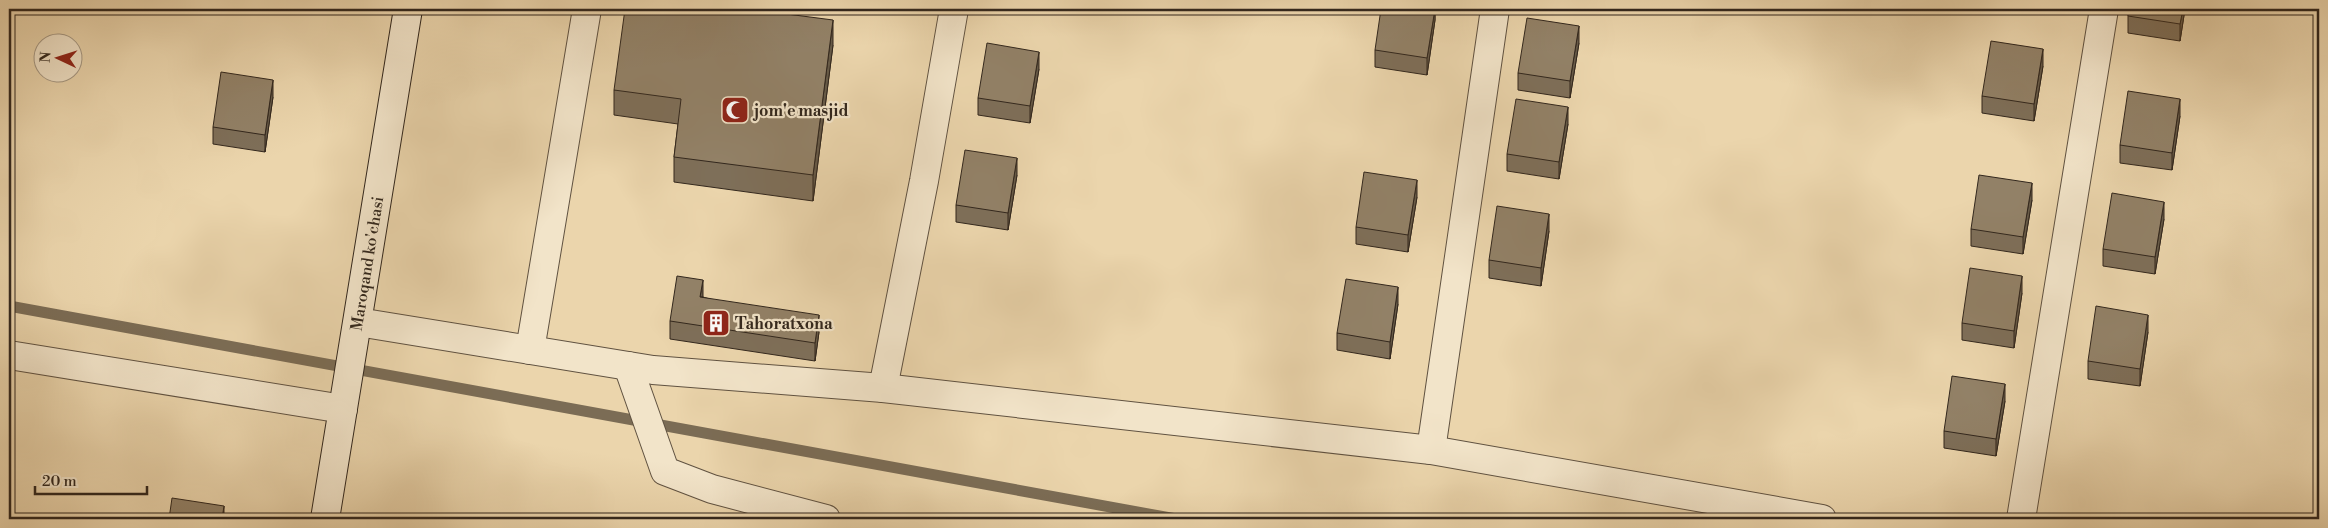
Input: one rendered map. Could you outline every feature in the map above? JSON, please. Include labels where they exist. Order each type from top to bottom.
[{"type":"street","name":"Maroqand ko'chasi","points":[[325,519],[408,9]]},
{"type":"street","points":[[530,350],[586,9]]},
{"type":"street","points":[[883,388],[924,181],[954,9]]},
{"type":"street","points":[[1431,450],[1495,9]]},
{"type":"street","points":[[2021,519],[2104,9]]},
{"type":"street","points":[[358,322],[652,370],[883,388],[1431,450],[1822,519]]},
{"type":"street","points":[[9,354],[343,409]]},
{"type":"street","points":[[628,366],[665,471],[712,489],[826,519]]},
{"type":"building","points":[[625,9],[748,9],[833,20],[813,175],[674,157],[681,99],[614,90]]},
{"type":"building","points":[[1381,9],[1435,9],[1427,58],[1375,50]]},
{"type":"building","points":[[2129,9],[2183,9],[2180,24],[2128,16]]},
{"type":"building","points":[[1527,18],[1579,26],[1570,81],[1518,73]]},
{"type":"building","points":[[1991,41],[2043,49],[2034,104],[1982,96]]},
{"type":"building","points":[[987,43],[1039,52],[1030,106],[978,98]]},
{"type":"building","points":[[221,72],[273,80],[265,135],[213,127]]},
{"type":"building","points":[[2128,91],[2180,99],[2172,153],[2120,145]]},
{"type":"building","points":[[1516,99],[1568,107],[1559,162],[1507,154]]},
{"type":"building","points":[[965,150],[1017,158],[1008,213],[956,205]]},
{"type":"building","points":[[1364,172],[1417,180],[1408,235],[1356,227]]},
{"type":"building","points":[[1979,175],[2032,183],[2023,237],[1971,229]]},
{"type":"building","points":[[2112,193],[2164,202],[2155,257],[2103,249]]},
{"type":"building","points":[[1497,206],[1549,214],[1541,268],[1489,260]]},
{"type":"building","points":[[1970,268],[2022,276],[2014,331],[1962,323]]},
{"type":"building","points":[[677,276],[703,280],[700,297],[819,315],[815,343],[670,321]]},
{"type":"building","points":[[1346,279],[1398,287],[1390,342],[1337,333]]},
{"type":"building","points":[[2096,306],[2148,315],[2140,369],[2088,361]]},
{"type":"building","points":[[1952,376],[2005,384],[1996,439],[1944,431]]},
{"type":"building","points":[[172,498],[224,506],[222,519],[169,519]]},
{"type":"waterway","points":[[9,306],[1176,519]]},
{"type":"place","name":"jom'e masjid","points":[[735,110]]},
{"type":"place","name":"Tahoratxona","points":[[716,323]]}]
